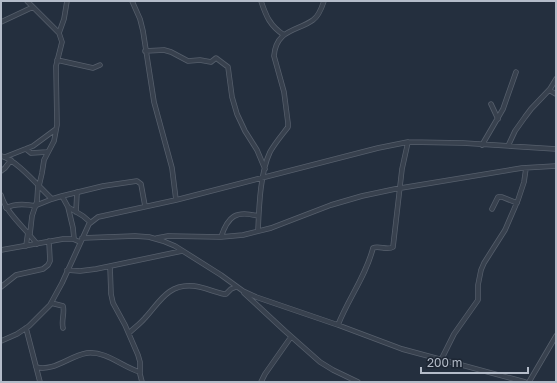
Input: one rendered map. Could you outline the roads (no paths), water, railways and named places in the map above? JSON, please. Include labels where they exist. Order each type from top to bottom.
[{"type":"street","points":[[26,246],[32,216],[38,197],[38,186],[44,160],[54,141],[58,119],[56,66],[62,42],[59,34],[27,1]]},
{"type":"street","points":[[59,34],[64,19],[67,1]]},
{"type":"street","points":[[132,1],[141,25],[154,102],[172,168],[176,200]]},
{"type":"street","points":[[261,1],[268,20],[272,26],[284,34]]},
{"type":"street","points":[[258,232],[258,216],[264,177],[270,152],[288,127],[284,92],[274,56],[276,47],[284,34],[314,19],[324,1]]},
{"type":"street","points":[[1,22],[33,7]]},
{"type":"street","points":[[145,51],[168,51],[188,61],[200,60],[211,62],[216,58],[228,67],[232,97],[237,114],[242,127],[257,150],[266,169]]},
{"type":"street","points":[[57,60],[94,68],[100,65]]},
{"type":"street","points":[[482,145],[508,99],[516,72]]},
{"type":"street","points":[[508,146],[515,131],[531,109],[549,90],[556,79]]},
{"type":"street","points":[[549,90],[556,94]]},
{"type":"street","points":[[491,104],[498,119]]},
{"type":"street","points":[[3,156],[26,149],[44,139],[56,129]]},
{"type":"street","points":[[1,341],[26,328],[51,303],[90,222],[98,217],[176,200],[378,148],[408,142],[556,149]]},
{"type":"street","points":[[338,325],[346,305],[368,264],[373,248],[377,247],[390,249],[393,247],[403,163],[408,142]]},
{"type":"street","points":[[26,149],[31,153],[47,152]]},
{"type":"street","points":[[3,156],[11,160],[52,200]]},
{"type":"street","points":[[1,171],[11,160]]},
{"type":"street","points":[[155,239],[168,236],[238,236],[277,226],[331,205],[362,196],[400,188],[526,168],[556,166]]},
{"type":"street","points":[[441,360],[454,334],[478,300],[478,285],[484,263],[505,230],[517,203],[526,168]]},
{"type":"street","points":[[1,210],[12,205],[22,204],[36,206],[77,192],[121,182],[137,181],[142,188],[145,206]]},
{"type":"street","points":[[76,212],[77,192]]},
{"type":"street","points":[[1,195],[6,208],[37,244]]},
{"type":"street","points":[[62,196],[68,207],[74,239]]},
{"type":"street","points":[[492,209],[495,200],[502,197],[517,203]]},
{"type":"street","points":[[68,207],[90,222]]},
{"type":"street","points":[[221,237],[225,226],[232,216],[241,214],[258,216]]},
{"type":"street","points":[[1,250],[63,239],[81,240],[135,236],[155,239],[171,244],[243,291],[291,337],[328,367],[358,382]]},
{"type":"street","points":[[1,287],[16,275],[43,269],[48,265],[50,261],[49,241]]},
{"type":"street","points":[[67,270],[80,271],[182,251]]},
{"type":"street","points":[[110,266],[111,294],[113,303],[129,333],[140,362],[142,382]]},
{"type":"street","points":[[129,333],[145,318],[164,295],[176,289],[185,286],[194,286],[226,294],[236,286]]},
{"type":"street","points":[[243,291],[338,325],[380,342],[525,382]]},
{"type":"street","points":[[51,303],[62,306],[64,309],[62,318],[63,328]]},
{"type":"street","points":[[26,328],[40,382]]},
{"type":"street","points":[[529,382],[556,336]]},
{"type":"street","points":[[261,382],[291,337]]},
{"type":"street","points":[[36,367],[42,369],[53,367],[81,355],[95,354],[108,357],[140,372]]}]
